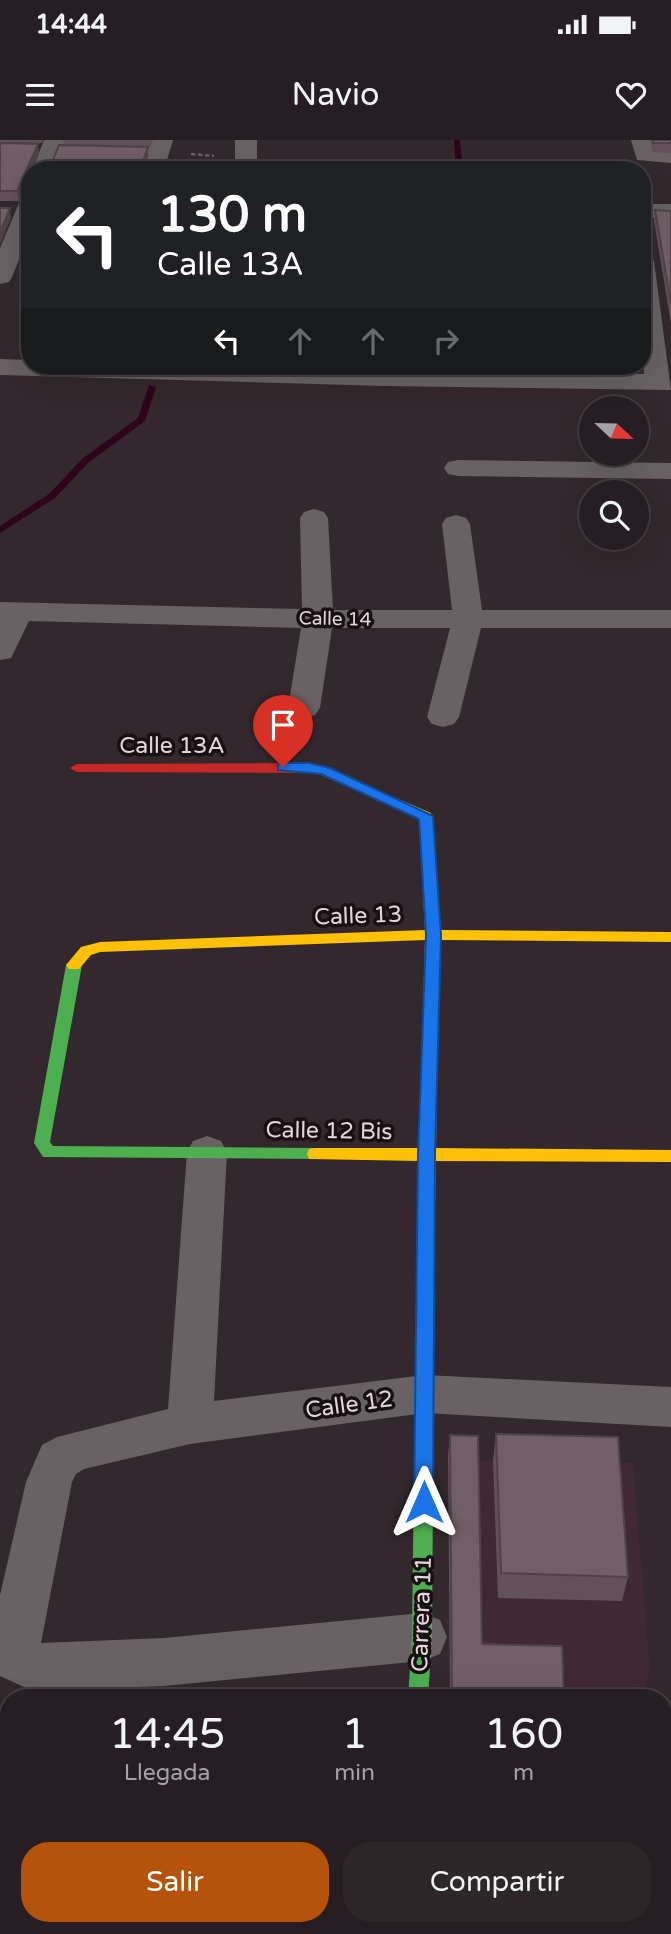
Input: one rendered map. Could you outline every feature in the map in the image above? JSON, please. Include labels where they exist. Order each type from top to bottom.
[{"type":"street","points":[[47,161],[55,140]]},
{"type":"street","points":[[156,161],[162,140]]},
{"type":"street","points":[[246,140],[246,161]]},
{"type":"street","points":[[643,148],[671,156]]},
{"type":"street","points":[[0,210],[21,209]]},
{"type":"street","points":[[651,211],[671,211]]},
{"type":"street","points":[[0,277],[21,227]]},
{"type":"street","points":[[279,375],[664,382],[651,335]]},
{"type":"street","points":[[0,367],[21,368]]},
{"type":"street","points":[[458,468],[671,471]]},
{"type":"street","points":[[304,708],[318,618],[314,518]]},
{"type":"street","points":[[443,717],[468,619],[456,524]]},
{"type":"street","points":[[0,651],[9,611]]},
{"type":"street","name":"Calle 14","points":[[9,611],[318,618],[671,619]]},
{"type":"street","name":"Calle 13A","points":[[77,768],[309,767],[325,771],[426,816]]},
{"type":"street","name":"Carrera 11","points":[[419,1689],[422,1637],[427,1154],[433,935],[426,816]]},
{"type":"street","name":"Calle 13","points":[[43,1133],[75,964],[86,951],[100,947],[433,935],[671,937]]},
{"type":"street","name":"Calle 12 Bis","points":[[43,1133],[42,1143],[50,1152],[671,1156]]},
{"type":"street","points":[[190,1424],[207,1152]]},
{"type":"street","name":"Calle 12","points":[[422,1637],[164,1662],[33,1667],[15,1658],[16,1634],[49,1482],[58,1460],[73,1451],[190,1424],[425,1394],[671,1407]]},
{"type":"shaded area","points":[[493,1460],[633,1463],[650,1671],[646,1689],[542,1689],[480,1662],[476,1462]]},
{"type":"building","points":[[653,140],[671,140],[671,143],[653,143]]},
{"type":"building","points":[[0,143],[38,144],[30,161],[21,161],[21,182],[17,191],[0,191]]},
{"type":"building","points":[[59,145],[148,147],[143,161],[53,161]]},
{"type":"building","points":[[0,208],[10,208],[0,232]]},
{"type":"building","points":[[655,210],[671,211],[671,304]]},
{"type":"building","points":[[496,1434],[618,1437],[628,1577],[501,1573]]},
{"type":"building","points":[[450,1435],[478,1436],[482,1644],[562,1646],[564,1689],[452,1689]]},
{"type":"waterway","points":[[457,140],[459,161]]},
{"type":"waterway","points":[[0,530],[52,496],[85,461],[142,419],[152,387]]},
{"type":"traffic: fast","points":[[74,965],[42,1143],[49,1152],[315,1154]]},
{"type":"traffic: fast","points":[[419,1689],[422,1637],[426,1208]]},
{"type":"traffic: slow","points":[[319,769],[426,816],[433,935],[426,1208]]},
{"type":"traffic: slow","points":[[74,965],[86,951],[100,947],[433,935],[671,937]]},
{"type":"traffic: slow","points":[[315,1154],[671,1156]]},
{"type":"traffic: jam","points":[[77,768],[319,769]]},
{"type":"route","points":[[283,767],[309,767],[325,771],[426,816],[433,935],[427,1154],[424,1502]]}]
